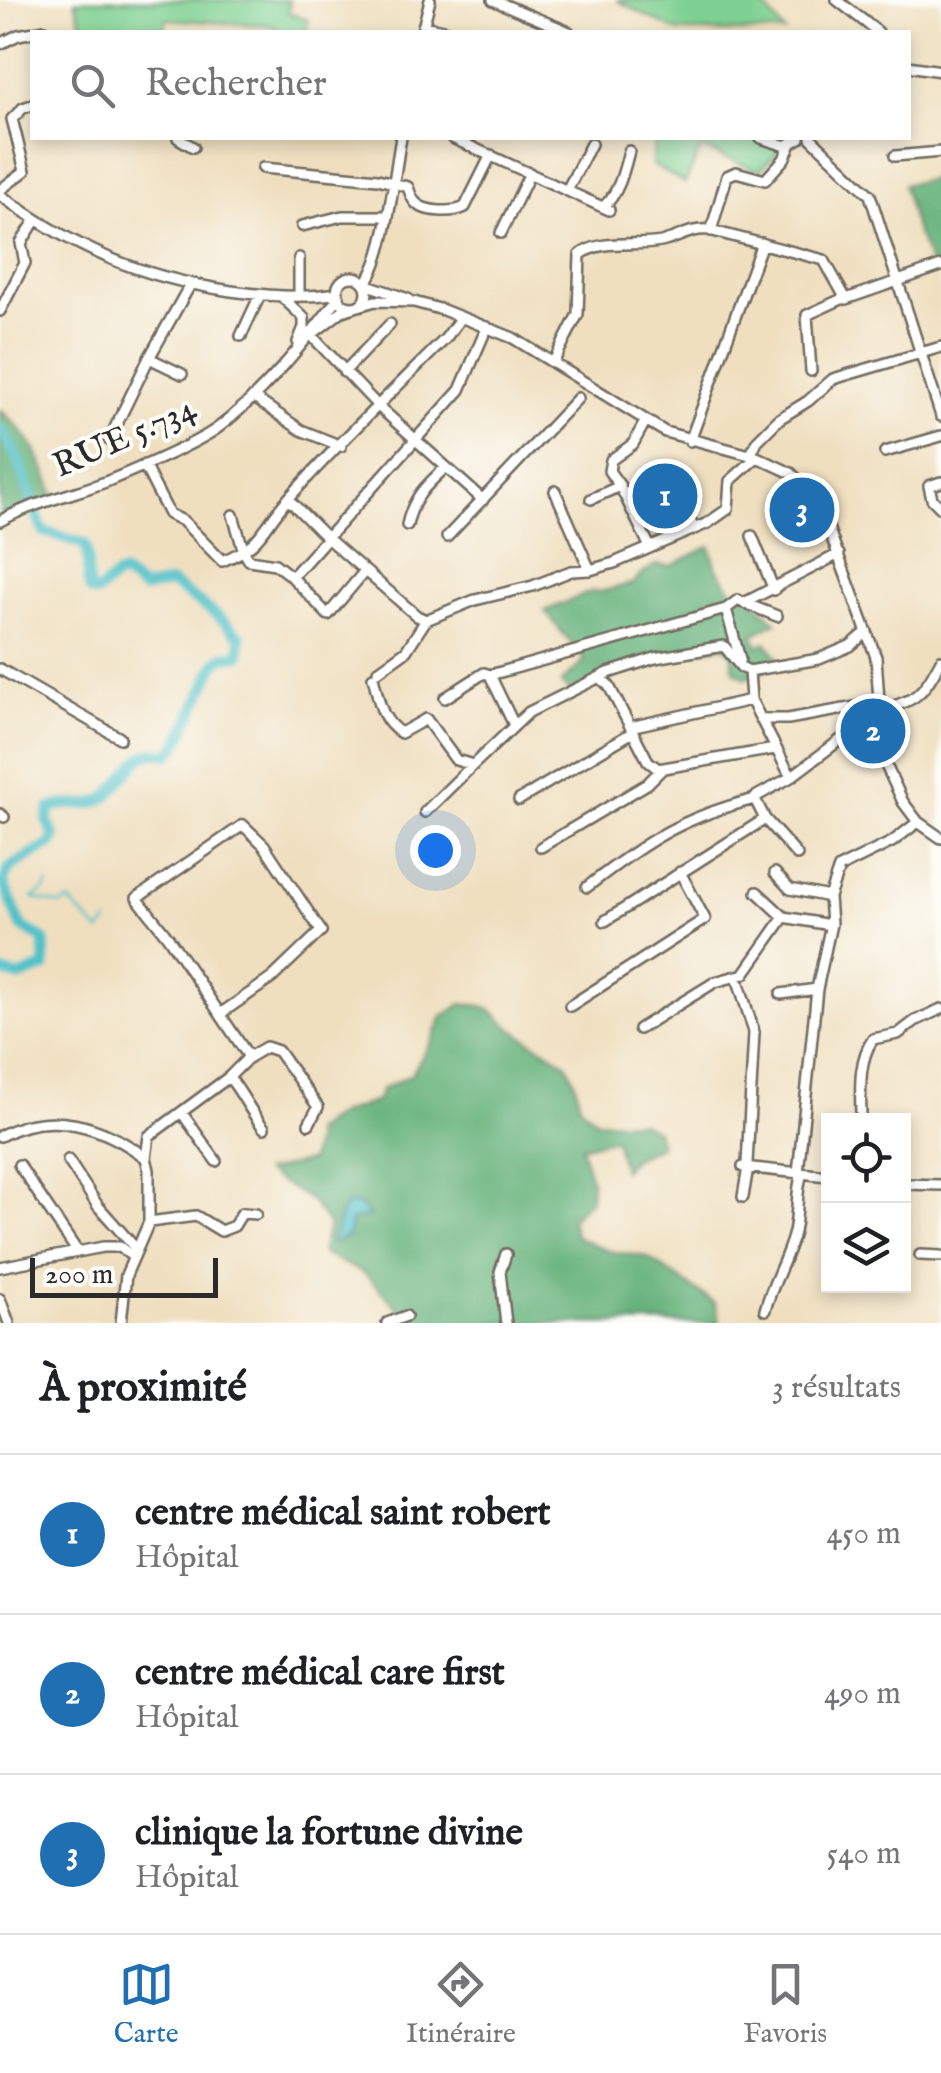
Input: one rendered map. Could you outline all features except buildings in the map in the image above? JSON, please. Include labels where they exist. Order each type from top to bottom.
[{"type":"street","points":[[422,29],[430,0]]},
{"type":"street","points":[[494,0],[564,30]]},
{"type":"street","points":[[836,0],[875,30]]},
{"type":"street","points":[[0,44],[30,33]]},
{"type":"street","points":[[911,66],[941,71]]},
{"type":"street","points":[[12,120],[22,108],[30,106]]},
{"type":"street","points":[[0,118],[12,120]]},
{"type":"street","points":[[12,120],[25,170],[0,192],[35,221],[116,263],[190,285],[260,296],[341,288],[357,278],[487,327],[554,361],[665,432],[754,456],[792,474],[823,514],[876,657],[883,760],[902,802],[918,822],[941,838]]},
{"type":"street","points":[[181,140],[193,148]]},
{"type":"street","points":[[356,306],[366,297],[365,284],[380,246],[401,140]]},
{"type":"street","points":[[456,140],[606,209],[629,151]]},
{"type":"street","points":[[765,140],[778,146],[796,141]]},
{"type":"street","points":[[813,140],[870,194],[938,396],[941,416]]},
{"type":"street","points":[[711,230],[727,176],[736,172],[765,180],[796,141]]},
{"type":"street","points":[[567,190],[591,144]]},
{"type":"street","points":[[894,156],[941,152]]},
{"type":"street","points":[[264,168],[394,184],[409,188],[420,206],[460,211],[470,200],[490,155]]},
{"type":"street","points":[[501,233],[530,173]]},
{"type":"street","points":[[302,226],[342,216],[387,216]]},
{"type":"street","points":[[0,311],[25,263],[21,243],[35,221]]},
{"type":"street","points":[[554,361],[578,314],[579,258],[600,245],[642,245],[695,229],[711,230],[824,260],[844,298]]},
{"type":"street","points":[[690,440],[762,244]]},
{"type":"street","name":"RUE 5.734","points":[[0,521],[206,436],[253,397],[311,335],[341,288],[371,262],[380,246]]},
{"type":"street","points":[[278,370],[304,327],[304,318],[289,295],[299,258]]},
{"type":"street","points":[[811,372],[806,315],[844,298],[850,300],[936,268],[941,278]]},
{"type":"street","points":[[109,440],[190,285]]},
{"type":"street","points":[[341,288],[344,304],[356,306]]},
{"type":"street","points":[[241,336],[260,296]]},
{"type":"street","points":[[414,302],[374,300],[342,311],[311,335],[378,406],[484,500]]},
{"type":"street","points":[[144,464],[169,514],[183,522],[222,561],[244,552],[264,535],[288,499],[446,338],[461,316]]},
{"type":"street","points":[[344,372],[390,324]]},
{"type":"street","points":[[292,577],[460,390],[487,327]]},
{"type":"street","points":[[474,765],[456,760],[426,719],[401,733],[391,727],[382,713],[376,674],[406,651],[426,620],[475,600],[534,586],[571,571],[590,570],[708,523],[728,508],[730,481],[754,456],[757,441],[779,419],[833,379],[941,348]]},
{"type":"street","points":[[149,358],[182,374]]},
{"type":"street","points":[[253,397],[301,430],[340,446]]},
{"type":"street","points":[[447,537],[578,398]]},
{"type":"street","points":[[646,420],[633,444],[612,460],[610,471],[649,545]]},
{"type":"street","points":[[885,452],[941,436]]},
{"type":"street","points":[[408,525],[419,492],[445,468]]},
{"type":"street","points":[[674,474],[694,528]]},
{"type":"street","points":[[941,482],[929,486],[932,500],[941,508]]},
{"type":"street","points":[[591,498],[620,486]]},
{"type":"street","points":[[555,491],[590,570]]},
{"type":"street","points":[[288,499],[364,572],[426,620]]},
{"type":"street","points":[[234,515],[249,560],[274,564],[292,577],[328,616],[364,572]]},
{"type":"street","points":[[752,536],[774,590]]},
{"type":"street","points":[[744,603],[839,554]]},
{"type":"street","points":[[445,698],[484,673],[490,675],[726,609],[732,602],[777,616]]},
{"type":"street","points":[[726,609],[737,652],[748,670],[751,700],[792,777]]},
{"type":"street","points":[[748,670],[818,660],[850,646],[867,632]]},
{"type":"street","points":[[424,812],[529,712],[601,678],[655,658],[724,646],[748,670]]},
{"type":"street","points":[[763,719],[788,720],[910,702],[924,690],[941,660]]},
{"type":"street","points":[[0,669],[120,738]]},
{"type":"street","points":[[490,675],[514,725]]},
{"type":"street","points":[[601,678],[648,762],[662,770]]},
{"type":"street","points":[[519,800],[632,729],[751,700]]},
{"type":"street","points":[[587,887],[648,840],[698,816],[755,799],[772,785],[792,777],[852,731],[883,760]]},
{"type":"street","points":[[541,847],[648,784],[662,770],[775,749]]},
{"type":"street","points":[[755,799],[765,819],[797,855]]},
{"type":"street","points":[[604,921],[765,819]]},
{"type":"street","points":[[765,1310],[771,1285],[794,1234],[817,989],[830,924],[829,897],[839,868],[892,842],[918,822]]},
{"type":"street","points":[[220,1014],[272,978],[321,931],[264,846],[244,825],[137,898],[249,1057]]},
{"type":"street","points":[[570,1006],[705,919],[680,872]]},
{"type":"street","points":[[775,873],[790,888],[829,897]]},
{"type":"street","points":[[757,892],[784,917],[830,924]]},
{"type":"street","points":[[639,1028],[715,982],[737,978],[747,970],[784,917]]},
{"type":"street","points":[[737,978],[754,1032],[743,1197]]},
{"type":"street","points":[[781,994],[817,989]]},
{"type":"street","points":[[861,1113],[866,1048],[873,1039],[898,1034],[914,1021],[941,1009]]},
{"type":"street","points":[[120,1323],[122,1296],[149,1222],[149,1136],[229,1077],[249,1057],[266,1048],[278,1051],[318,1107],[309,1124]]},
{"type":"street","points":[[229,1077],[264,1128]]},
{"type":"street","points":[[182,1113],[216,1161]]},
{"type":"street","points":[[0,1136],[26,1124],[52,1121],[111,1135],[146,1158]]},
{"type":"street","points":[[68,1160],[135,1253]]},
{"type":"street","points":[[19,1165],[77,1251]]},
{"type":"street","points":[[746,1166],[821,1175]]},
{"type":"street","points":[[911,1184],[941,1186]]},
{"type":"street","points":[[149,1222],[196,1216],[221,1232],[234,1226],[242,1213],[256,1214]]},
{"type":"street","points":[[0,1267],[77,1251],[120,1247],[135,1253]]},
{"type":"street","points":[[506,1254],[500,1272],[506,1323]]},
{"type":"street","points":[[920,1255],[941,1256]]},
{"type":"street","points":[[0,1298],[9,1323]]},
{"type":"street","points":[[387,1323],[406,1316]]},
{"type":"green space","points":[[75,0],[289,0],[289,13],[308,20],[306,30],[166,19],[165,30],[83,30]]},
{"type":"green space","points":[[616,0],[759,0],[783,30],[674,30]]},
{"type":"green space","points":[[655,140],[771,140],[778,152],[759,171],[701,148],[685,183],[652,165]]},
{"type":"green space","points":[[941,177],[941,266],[932,269],[915,229],[903,185]]},
{"type":"green space","points":[[0,410],[35,450],[55,499],[0,521]]},
{"type":"green space","points":[[710,546],[717,569],[735,595],[747,594],[776,622],[753,635],[758,646],[766,642],[781,663],[746,678],[734,671],[731,652],[723,646],[655,658],[570,692],[561,683],[585,661],[545,611],[593,591],[635,583],[655,565],[671,566]]},
{"type":"green space","points":[[462,1004],[494,1012],[509,1027],[566,1063],[580,1105],[596,1121],[641,1122],[656,1130],[660,1146],[633,1158],[623,1170],[615,1138],[581,1147],[591,1181],[590,1199],[571,1219],[575,1236],[608,1251],[647,1257],[715,1303],[720,1323],[413,1323],[364,1273],[321,1253],[329,1225],[310,1200],[264,1172],[310,1161],[313,1132],[339,1114],[377,1101],[382,1089],[411,1075],[443,1016]]},
{"type":"water","points":[[347,1204],[360,1205],[370,1216],[352,1220],[349,1236],[331,1244],[341,1212]]},
{"type":"waterway","points":[[0,429],[20,466],[43,531],[85,544],[91,591],[97,593],[123,574],[143,589],[171,583],[241,637],[240,655],[222,657],[215,665],[178,744],[168,755],[148,754],[140,759],[98,802],[50,808],[47,821],[55,837],[51,844],[10,867],[3,882],[22,927],[44,939],[45,967],[19,977],[0,972]]},
{"type":"waterway","points":[[48,883],[33,898],[61,905],[69,901],[100,932],[108,922]]},
{"type":"place","name":"centre médical saint robert","points":[[665,496]]},
{"type":"place","name":"clinique la fortune divine","points":[[802,510]]},
{"type":"place","name":"centre médical care first","points":[[873,731]]}]
